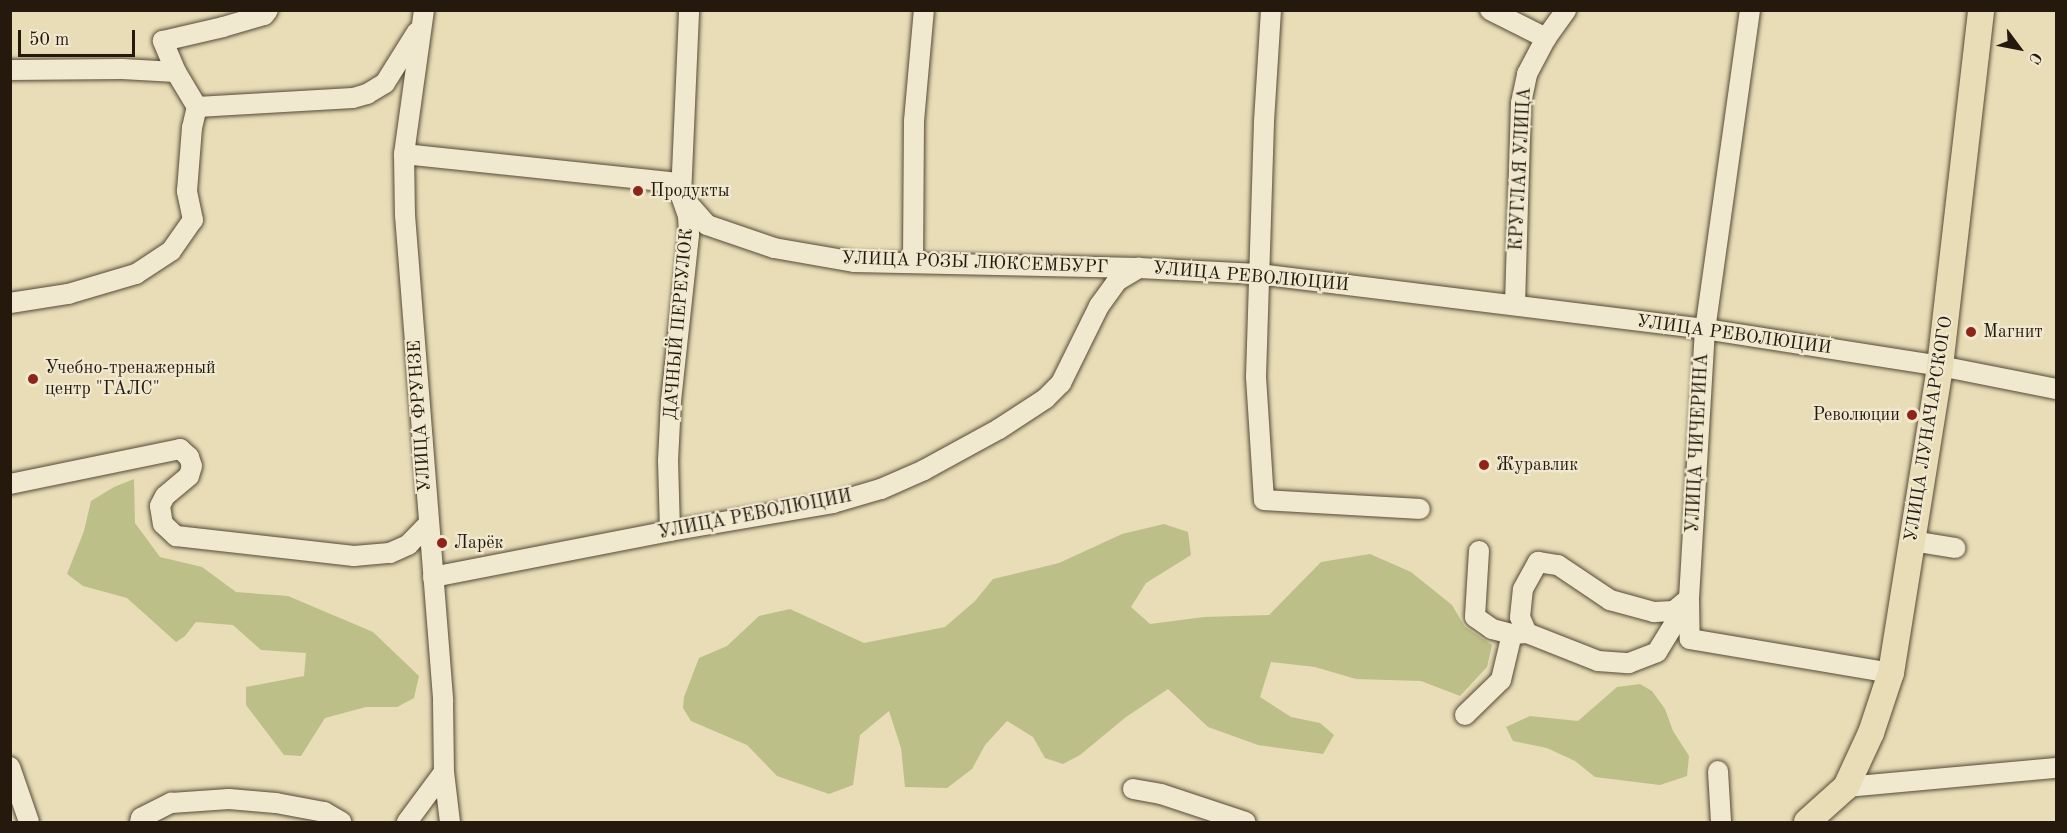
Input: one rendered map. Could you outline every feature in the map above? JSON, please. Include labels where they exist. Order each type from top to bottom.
[{"type":"main road","name":"УЛИЦА ЛУНАЧАРСКОГО","points":[[1807,822],[1846,787],[1867,742],[1891,673],[1940,366],[1981,10]]},
{"type":"street","points":[[10,303],[68,294],[136,274],[171,251],[193,220],[187,191],[192,128],[197,107],[176,72],[162,41],[264,15],[268,10]]},
{"type":"street","name":"ДАЧНЫЙ ПЕРЕУЛОК","points":[[670,531],[668,461],[671,401],[689,234],[688,216],[681,196],[689,10]]},
{"type":"street","points":[[913,264],[914,122],[924,10]]},
{"type":"street","points":[[1271,10],[1258,274],[1256,377],[1264,500],[1420,509]]},
{"type":"street","points":[[1490,10],[1546,38]]},
{"type":"street","name":"КРУГЛАЯ УЛИЦА","points":[[1515,305],[1521,103],[1527,74],[1546,38],[1566,10]]},
{"type":"street","name":"УЛИЦА ЧИЧЕРИНА","points":[[1750,10],[1705,329],[1689,600],[1690,639],[1891,673]]},
{"type":"street","points":[[197,107],[353,98],[368,94],[385,83],[423,17]]},
{"type":"street","name":"УЛИЦА ФРУНЗЕ","points":[[423,17],[404,154],[405,215],[443,702],[444,772],[450,822]]},
{"type":"street","points":[[10,70],[122,69],[176,72]]},
{"type":"street","name":"УЛИЦА РОЗЫ ЛЮКСЕМБУРГ","points":[[404,154],[669,182],[707,225],[774,248],[854,262],[1139,268]]},
{"type":"street","name":"УЛИЦА РЕВОЛЮЦИИ","points":[[433,577],[670,531],[833,503],[881,489],[924,470],[999,429],[1045,399],[1061,383],[1099,306],[1117,282],[1139,268],[1258,274],[1705,329],[1940,366],[2056,389]]},
{"type":"street","points":[[10,484],[180,449],[189,457],[192,466],[189,476],[165,496],[160,506],[163,524],[176,536],[354,555],[390,553],[408,545],[428,524]]},
{"type":"street","points":[[1912,541],[1955,548]]},
{"type":"street","points":[[1479,551],[1475,617],[1492,628],[1520,633],[1599,661],[1629,663],[1657,652],[1689,600]]},
{"type":"street","points":[[1465,716],[1501,680],[1520,633],[1523,589],[1538,562],[1558,565],[1610,600],[1654,612],[1674,611],[1689,600]]},
{"type":"street","points":[[10,767],[29,822]]},
{"type":"street","points":[[1846,787],[2056,768]]},
{"type":"street","points":[[1718,771],[1721,822]]},
{"type":"street","points":[[407,822],[444,772]]},
{"type":"street","points":[[1133,789],[1161,794],[1245,822]]},
{"type":"street","points":[[140,822],[141,818],[171,803],[229,799],[276,803],[324,812],[341,822]]},
{"type":"green space","points":[[134,479],[135,523],[160,557],[202,567],[236,592],[288,596],[373,632],[419,676],[414,698],[397,707],[366,707],[325,718],[301,756],[284,755],[246,705],[246,687],[304,676],[306,653],[261,650],[233,625],[196,622],[185,636],[176,642],[127,598],[83,586],[67,574],[84,531],[91,501],[114,487]]},
{"type":"green space","points":[[1164,524],[1188,532],[1191,555],[1146,583],[1131,607],[1150,624],[1204,617],[1269,615],[1321,562],[1370,554],[1411,572],[1452,605],[1465,627],[1492,645],[1487,667],[1460,696],[1421,681],[1356,679],[1315,667],[1271,662],[1260,697],[1291,717],[1320,723],[1334,735],[1323,754],[1258,745],[1208,727],[1168,689],[1126,717],[1080,755],[1063,764],[1045,758],[1033,737],[1007,721],[985,745],[972,769],[947,788],[905,787],[901,748],[889,711],[860,735],[853,785],[829,794],[777,776],[747,745],[691,721],[683,708],[684,697],[699,658],[727,646],[759,616],[790,609],[864,643],[945,627],[975,601],[993,579],[1059,563],[1122,534]]},
{"type":"green space","points":[[1640,684],[1652,691],[1665,709],[1673,731],[1689,756],[1687,776],[1660,785],[1595,777],[1575,761],[1547,748],[1513,741],[1506,727],[1530,716],[1578,721],[1617,687]]},
{"type":"place","name":"Продукты","points":[[638,191]]},
{"type":"place","name":"Магнит","points":[[1971,332]]},
{"type":"place","name":"Учебно-тренажерный центр \"ГАЛС\"","points":[[33,379]]},
{"type":"place","name":"Революции","points":[[1912,415]]},
{"type":"place","name":"Журавлик","points":[[1484,465]]},
{"type":"place","name":"Ларёк","points":[[442,543]]}]
